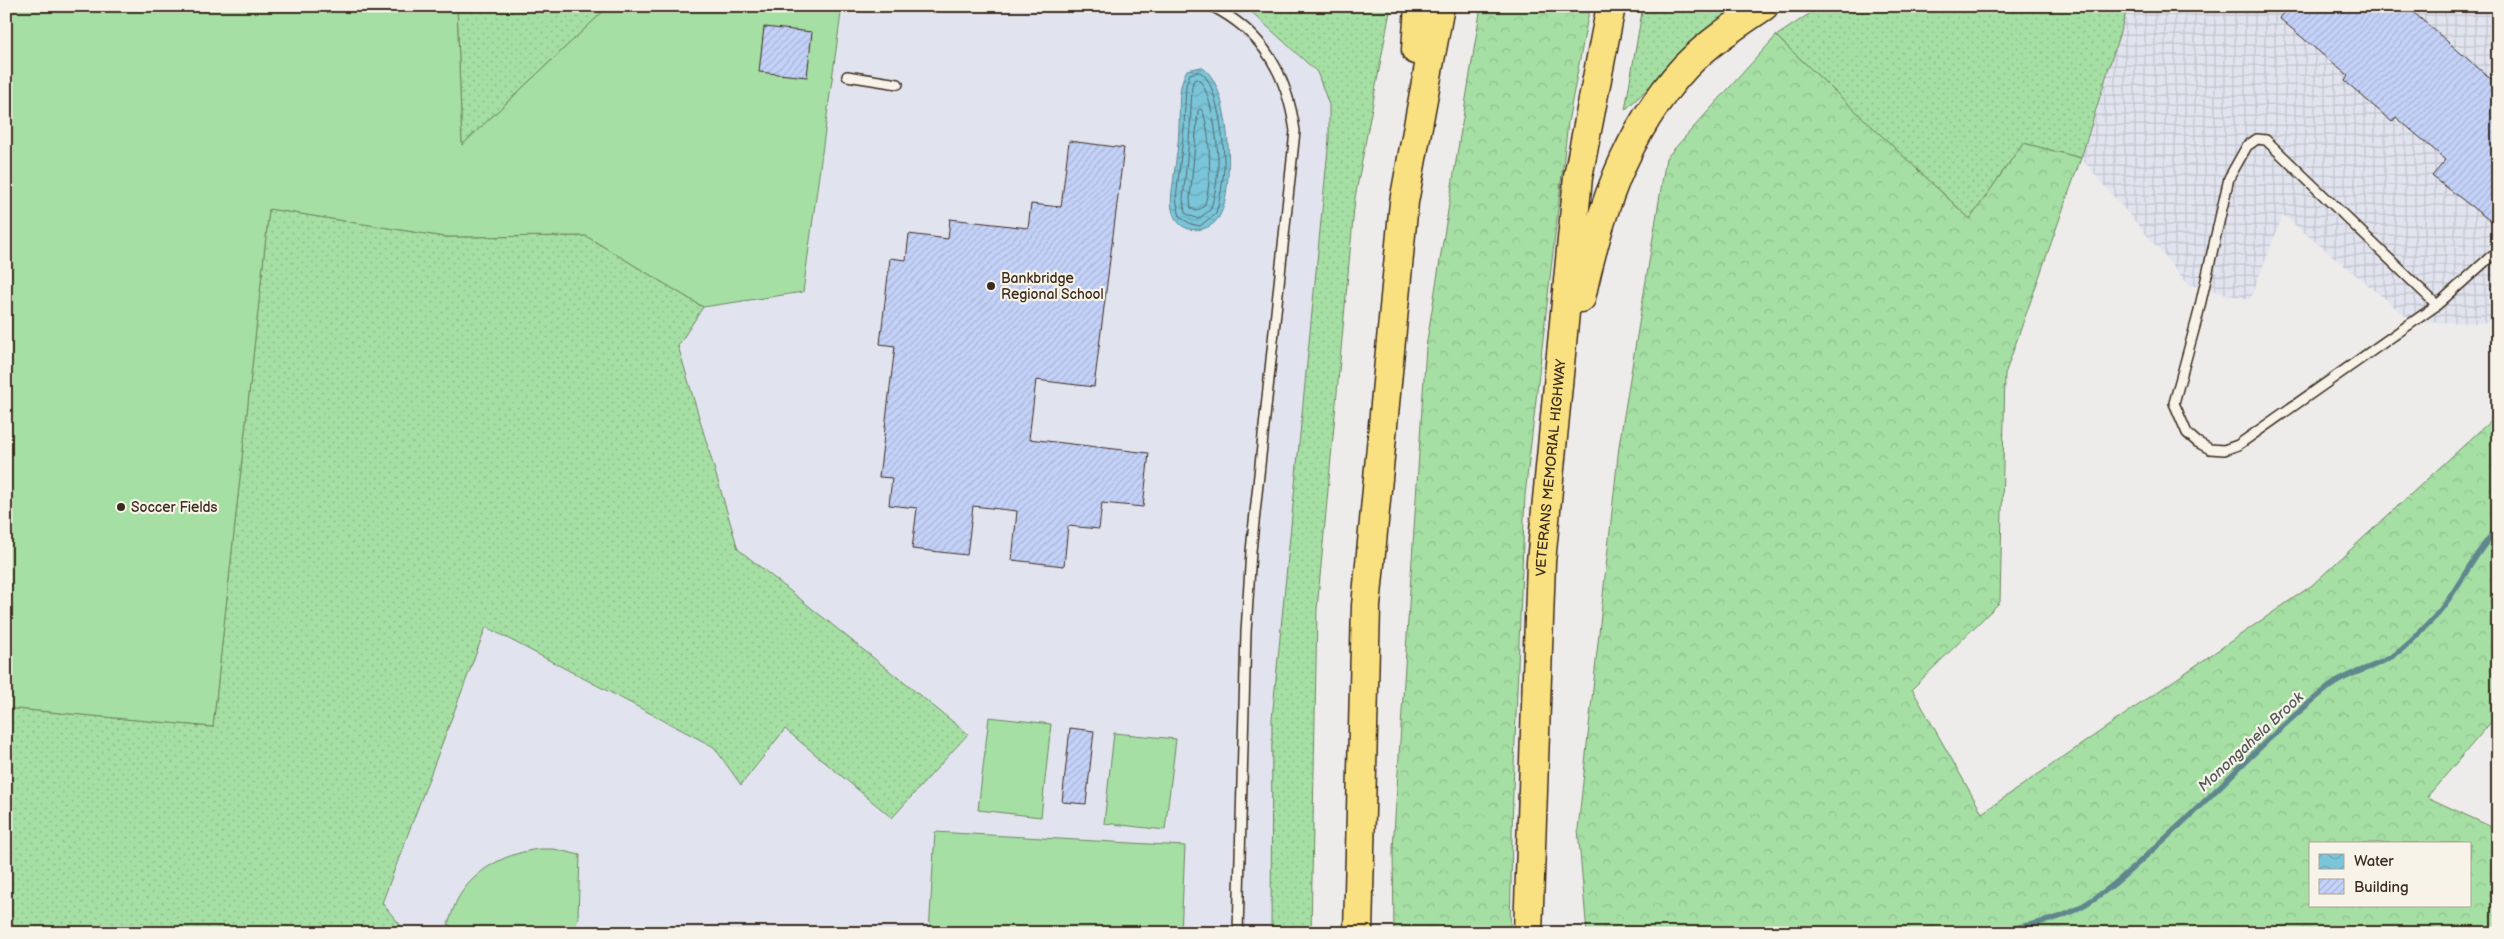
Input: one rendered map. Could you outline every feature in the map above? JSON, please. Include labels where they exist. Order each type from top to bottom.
[{"type":"highway","points":[[1419,6],[1415,63],[1424,88]]},
{"type":"highway","points":[[1358,933],[1366,606],[1404,202],[1440,6]]},
{"type":"highway","name":"VETERANS MEMORIAL HIGHWAY","points":[[1528,933],[1540,562],[1578,177],[1611,6]]},
{"type":"highway","points":[[1564,324],[1580,302],[1602,210],[1619,168],[1644,121],[1686,67],[1716,40],[1764,6]]},
{"type":"lane","points":[[1211,6],[1232,18],[1260,41],[1272,60],[1291,103],[1295,130],[1252,552],[1244,672],[1238,933]]},
{"type":"lane","points":[[847,76],[898,84]]},
{"type":"lane","points":[[2438,305],[2266,140],[2257,139],[2247,146],[2229,178],[2197,319],[2174,403],[2179,417],[2187,432],[2196,442],[2210,450],[2224,450],[2238,445],[2438,305],[2498,250]]},
{"type":"shaded area","points":[[842,6],[1245,6],[1317,72],[1329,105],[1329,139],[1272,719],[1271,933],[407,933],[382,904],[486,627],[714,747],[741,785],[785,729],[892,818],[968,734],[737,549],[678,346],[703,307],[803,291]]},
{"type":"shaded area","points":[[2128,6],[2498,6],[2498,323],[2413,322],[2283,215],[2250,300],[2188,284],[2081,158]]},
{"type":"green space","name":"Soccer Fields","points":[[6,6],[457,6],[462,145],[609,6],[842,6],[803,292],[703,307],[586,236],[445,237],[269,209],[213,727],[6,708]]},
{"type":"green space","points":[[457,6],[609,6],[462,145]]},
{"type":"green space","points":[[1245,6],[1391,6],[1355,198],[1317,609],[1311,933],[1271,933],[1272,719],[1329,139],[1329,105],[1317,72]]},
{"type":"green space","points":[[1481,6],[1590,6],[1568,122],[1525,495],[1513,789],[1510,933],[1394,933],[1393,848],[1426,347]]},
{"type":"green space","points":[[1643,6],[1737,6],[1625,110]]},
{"type":"green space","points":[[1821,6],[2128,6],[2081,158],[2023,143],[1970,219],[1776,36]]},
{"type":"green space","points":[[1776,36],[1970,219],[2023,143],[2081,158],[2005,374],[2000,602],[1912,689],[1982,813],[2311,586],[2498,414],[2498,714],[2427,797],[2498,830],[2498,933],[1587,933],[1578,829],[1619,446],[1666,158]]},
{"type":"green space","points":[[269,209],[445,237],[586,236],[703,307],[678,346],[738,549],[968,734],[892,818],[785,729],[741,785],[714,747],[486,627],[382,903],[407,933],[6,933],[6,708],[213,727]]},
{"type":"green space","points":[[989,717],[1051,724],[1041,817],[978,810]]},
{"type":"green space","points":[[1114,733],[1176,739],[1165,830],[1104,823]]},
{"type":"green space","points":[[935,832],[1185,846],[1181,933],[929,933]]},
{"type":"green space","points":[[539,849],[554,849],[580,855],[578,918],[573,933],[460,933],[448,924],[460,896],[477,875],[496,862],[517,854]]},
{"type":"water","points":[[1201,67],[1211,77],[1219,93],[1224,113],[1227,136],[1228,182],[1225,201],[1216,221],[1210,226],[1196,230],[1182,226],[1177,220],[1173,213],[1171,199],[1182,83],[1187,70]]},
{"type":"building","points":[[2289,6],[2406,6],[2498,85],[2498,227],[2432,176],[2446,160],[2396,117],[2392,122],[2345,81],[2348,76],[2279,18]]},
{"type":"building","points":[[764,27],[812,32],[807,77],[759,72]]},
{"type":"building","points":[[1069,141],[1124,148],[1094,387],[1036,380],[1029,439],[1149,453],[1143,507],[1102,503],[1099,529],[1068,526],[1064,566],[1012,560],[1017,511],[973,506],[967,555],[912,549],[917,508],[889,505],[892,478],[879,477],[895,346],[880,344],[890,258],[906,260],[909,234],[948,239],[950,219],[1028,228],[1031,204],[1061,207]]},
{"type":"building","points":[[1070,728],[1094,731],[1086,804],[1062,802]]},
{"type":"waterway","name":"Monongahela Brook","points":[[1989,933],[2035,924],[2062,916],[2086,904],[2108,889],[2171,833],[2282,727],[2329,687],[2344,678],[2393,656],[2412,641],[2439,612],[2488,539],[2498,528]]},
{"type":"place","name":"Bankbridge Regional School","points":[[991,286]]},
{"type":"place","name":"Soccer Fields","points":[[121,507]]}]
